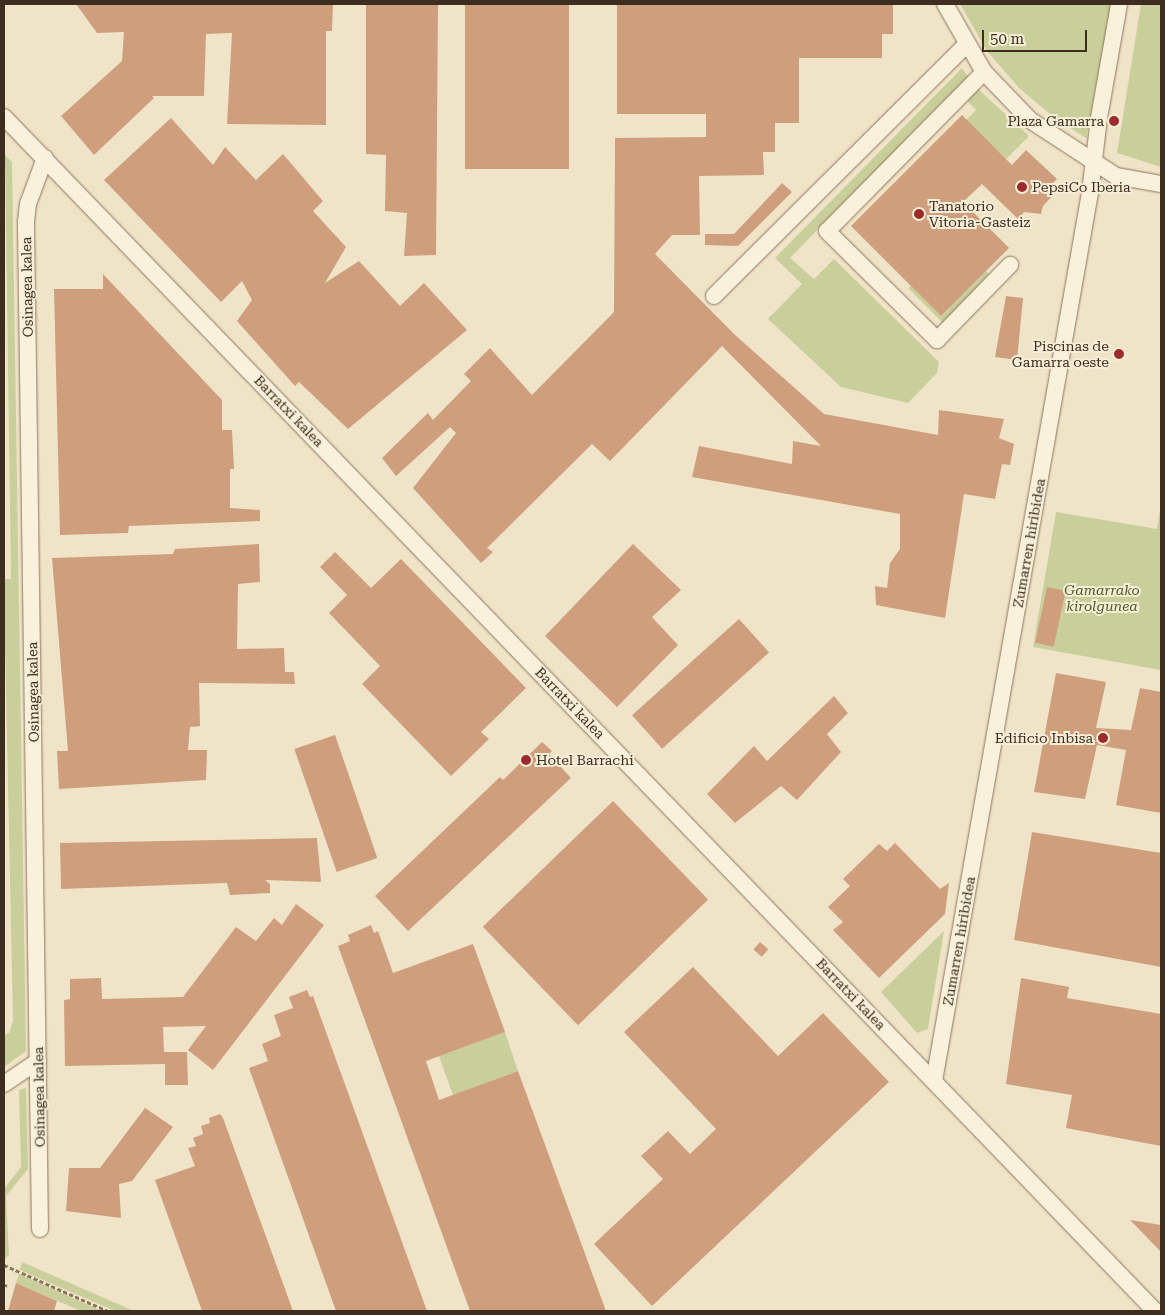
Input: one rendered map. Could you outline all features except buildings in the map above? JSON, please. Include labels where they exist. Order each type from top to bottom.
[{"type":"street","points":[[944,4],[966,45],[984,72],[1030,120],[1116,176],[1161,184]]},
{"type":"street","name":"Zumarren hiribidea","points":[[934,1081],[1095,162],[1099,118],[1119,4]]},
{"type":"street","points":[[714,296],[966,45]]},
{"type":"street","points":[[984,72],[827,231],[936,340],[1010,265]]},
{"type":"street","name":"Barratxi kalea","points":[[4,117],[1155,1311]]},
{"type":"street","name":"Osinagea kalea","points":[[40,1229],[26,222],[28,204],[45,158]]},
{"type":"street","points":[[4,1084],[38,1061]]},
{"type":"path","points":[[4,1265],[108,1311]]},
{"type":"green space","points":[[960,4],[1112,4],[1086,138],[1056,119],[1019,88],[987,51]]},
{"type":"green space","points":[[1141,4],[1161,4],[1161,167],[1117,153]]},
{"type":"green space","points":[[962,68],[969,78],[946,98],[790,258],[814,279],[834,259],[939,362],[937,373],[908,403],[841,387],[768,319],[802,284],[775,258]]},
{"type":"green space","points":[[977,88],[1029,136],[1006,159],[966,120],[976,110],[965,99]]},
{"type":"green space","points":[[5,155],[12,162],[26,1051],[4,1067],[4,1035],[9,1033],[13,1021],[4,597],[4,579],[11,579]]},
{"type":"green space","points":[[986,271],[989,274],[943,323],[908,288],[911,286],[941,316]]},
{"type":"green space","name":"Gamarrako kirolgunea","points":[[1161,504],[1161,670],[1033,647],[1056,512],[1157,529]]},
{"type":"green space","points":[[944,931],[928,1029],[917,1033],[881,992]]},
{"type":"green space","points":[[424,995],[445,1054],[505,1032],[518,1071],[453,1095],[418,998]]},
{"type":"green space","points":[[26,1088],[28,1169],[6,1196],[9,1255],[4,1260],[4,1189],[21,1167],[19,1090]]},
{"type":"green space","points":[[22,1262],[134,1311],[115,1311],[20,1270]]},
{"type":"green space","points":[[19,1274],[102,1311],[81,1311],[16,1283]]},
{"type":"place","name":"Plaza Gamarra","points":[[1114,121]]},
{"type":"place","name":"PepsiCo Iberia","points":[[1022,187]]},
{"type":"place","name":"Tanatorio Vitoria-Gasteiz","points":[[919,214]]},
{"type":"place","name":"Piscinas de Gamarra oeste","points":[[1119,354]]},
{"type":"place","name":"Edificio Inbisa","points":[[1103,738]]},
{"type":"place","name":"Hotel Barrachi","points":[[526,760]]}]
